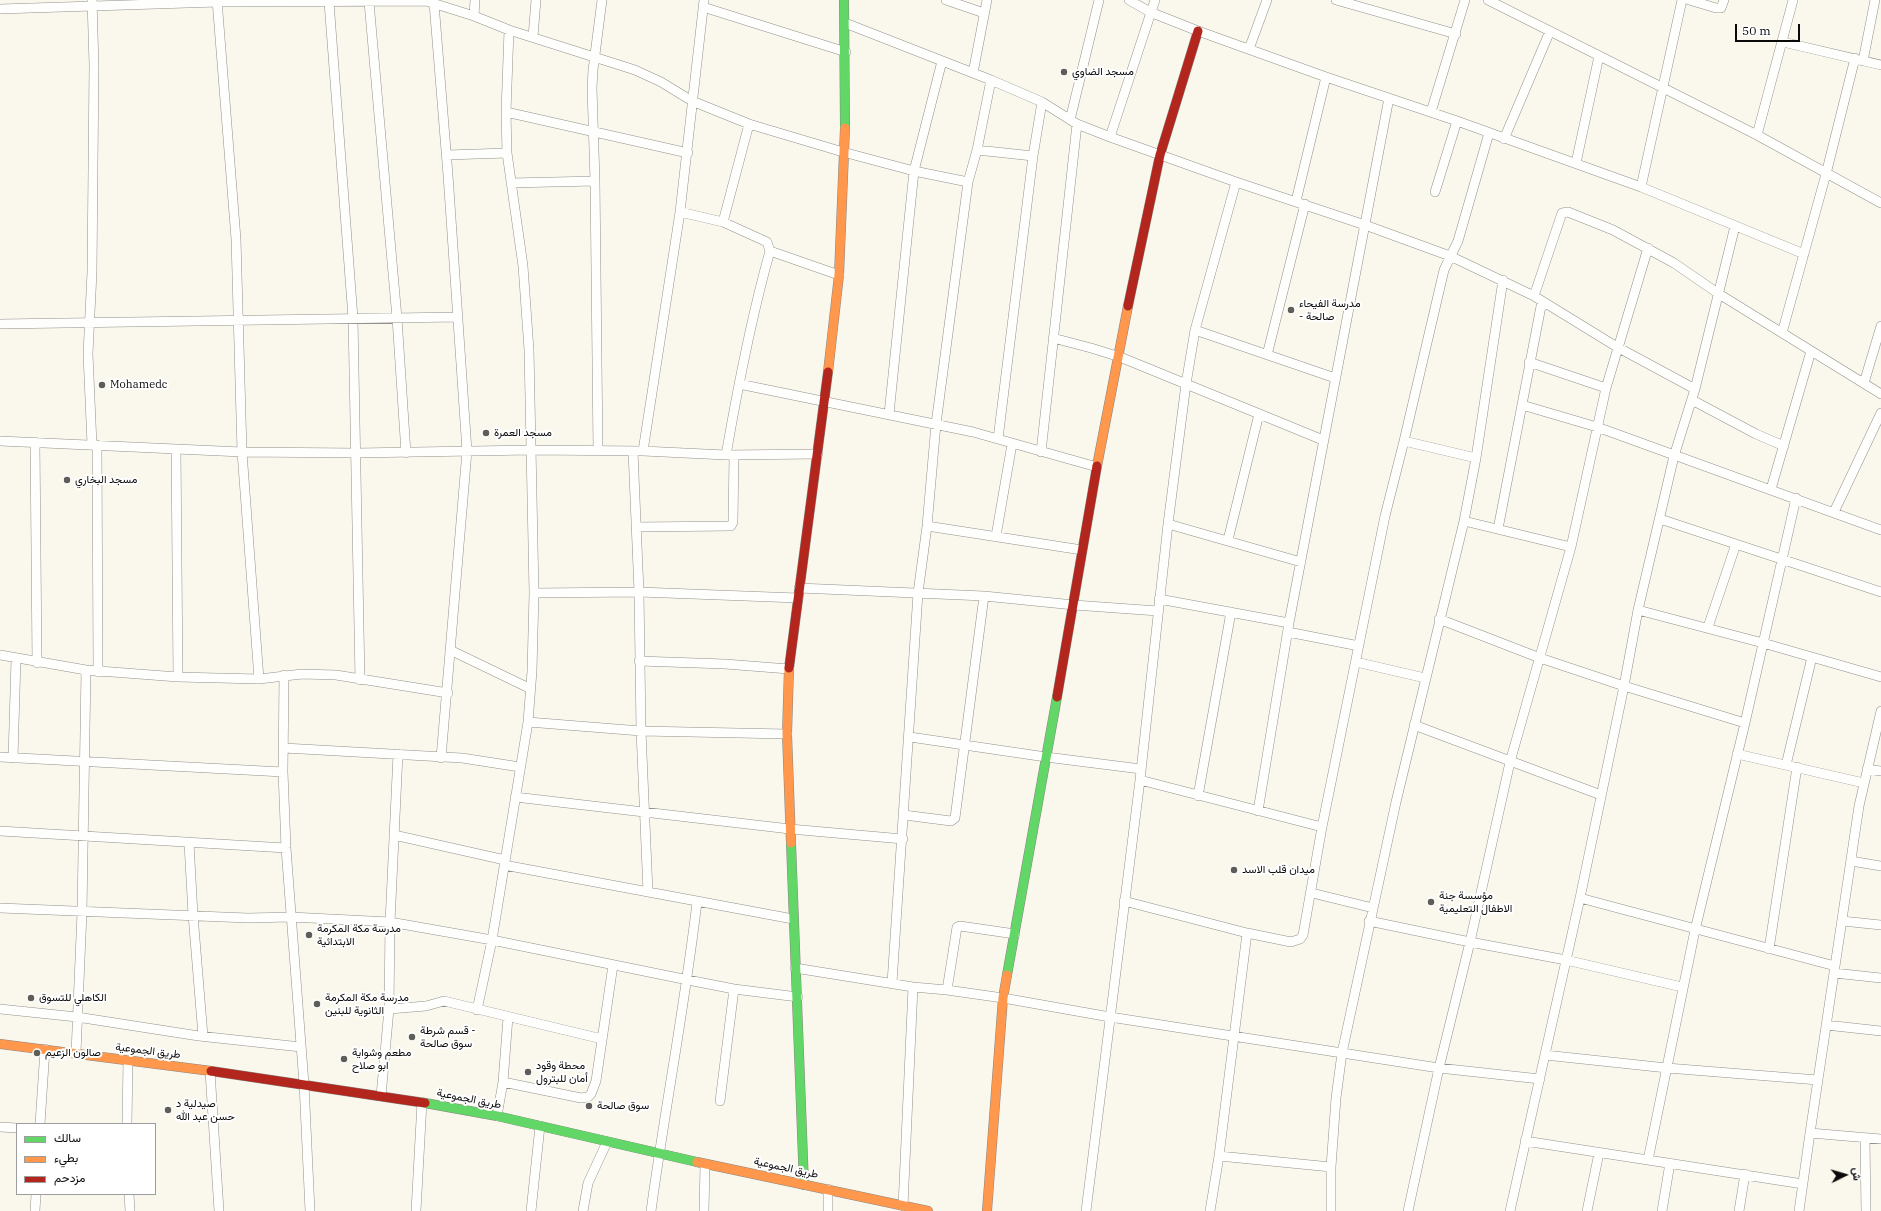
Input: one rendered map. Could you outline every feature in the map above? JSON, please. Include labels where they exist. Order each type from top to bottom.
[{"type":"street","points":[[0,9],[11,5],[92,3],[217,1],[369,2],[418,0],[434,3],[474,16],[509,30],[595,56],[650,76],[692,101],[749,124],[914,171],[968,182]]},
{"type":"street","points":[[474,16],[475,0]]},
{"type":"street","points":[[533,37],[536,0]]},
{"type":"street","points":[[598,451],[595,181],[592,88],[602,0]]},
{"type":"street","points":[[804,1185],[787,734],[789,669],[825,400],[839,275],[846,52],[844,0]]},
{"type":"street","points":[[946,0],[984,13]]},
{"type":"street","points":[[972,73],[987,0]]},
{"type":"street","points":[[1041,452],[1074,122],[1099,0]]},
{"type":"street","points":[[1129,0],[1150,12],[1198,32],[1249,49],[1326,78],[1431,112],[1576,163],[1641,187],[1804,254]]},
{"type":"street","points":[[1110,137],[1155,0]]},
{"type":"street","points":[[1249,49],[1267,0]]},
{"type":"street","points":[[1336,0],[1456,34]]},
{"type":"street","points":[[1431,112],[1456,34],[1465,0]]},
{"type":"street","points":[[1488,0],[1757,135],[1881,203]]},
{"type":"street","points":[[1641,187],[1682,0]]},
{"type":"street","points":[[1689,0],[1720,8],[1724,0]]},
{"type":"street","points":[[1757,135],[1793,0]]},
{"type":"street","points":[[1782,333],[1875,0]]},
{"type":"street","points":[[217,1],[236,240],[242,452],[259,679]]},
{"type":"street","points":[[329,2],[353,318],[357,453],[360,680]]},
{"type":"street","points":[[369,2],[397,318],[406,452]]},
{"type":"street","points":[[92,3],[94,72],[92,272],[88,354],[95,445],[98,672]]},
{"type":"street","points":[[434,3],[447,155],[467,451],[450,650],[448,693],[441,758]]},
{"type":"street","points":[[644,451],[688,153],[703,3],[846,52]]},
{"type":"street","points":[[845,23],[991,80],[1042,102],[1074,122],[1110,137],[1450,256],[1538,298],[1617,347],[1695,389]]},
{"type":"street","points":[[477,1010],[492,940],[528,722],[534,593],[529,350],[523,266],[507,153],[506,112],[509,30]]},
{"type":"street","points":[[1504,138],[1550,31]]},
{"type":"street","points":[[987,1211],[1003,998],[1074,606],[1082,550],[1097,467],[1120,357],[1142,232],[1160,155],[1198,32]]},
{"type":"street","points":[[1783,42],[1881,65]]},
{"type":"street","points":[[1576,163],[1599,56]]},
{"type":"street","points":[[889,414],[914,171],[942,61]]},
{"type":"street","points":[[1267,356],[1326,78]]},
{"type":"street","points":[[892,983],[910,736],[918,593],[927,526],[936,424],[968,182],[977,150],[991,80]]},
{"type":"street","points":[[1258,811],[1289,623],[1389,98]]},
{"type":"street","points":[[998,439],[1033,156],[1042,102]]},
{"type":"street","points":[[506,112],[688,153]]},
{"type":"street","points":[[1435,192],[1457,121]]},
{"type":"street","points":[[723,222],[749,124]]},
{"type":"street","points":[[1124,901],[1247,933],[1291,942],[1300,939],[1303,935],[1312,893],[1322,827],[1356,662],[1380,535],[1404,442],[1444,270],[1458,241],[1489,133]]},
{"type":"street","points":[[977,150],[1033,156]]},
{"type":"street","points":[[447,155],[507,153]]},
{"type":"street","points":[[511,183],[595,181]]},
{"type":"street","points":[[1086,1211],[1140,780],[1159,598],[1186,384],[1195,330],[1236,182]]},
{"type":"street","points":[[1498,529],[1530,362],[1538,298],[1562,213],[1565,211],[1591,220],[1648,248],[1684,269],[1719,294],[1864,382],[1881,394]]},
{"type":"street","points":[[636,527],[731,526],[733,522],[730,455],[739,384],[759,291],[770,251],[767,242],[723,222],[680,212]]},
{"type":"street","points":[[1510,1211],[1580,898],[1624,686],[1638,610],[1674,456],[1695,389],[1735,226]]},
{"type":"street","points":[[1408,1211],[1439,1068],[1470,942],[1510,762],[1571,547],[1597,427],[1617,347],[1648,248]]},
{"type":"street","points":[[770,251],[839,275]]},
{"type":"street","points":[[1331,1211],[1331,1167],[1336,1098],[1342,1053],[1369,921],[1414,724],[1464,521],[1476,458],[1503,280]]},
{"type":"street","points":[[0,324],[458,317]]},
{"type":"street","points":[[1864,382],[1881,326]]},
{"type":"street","points":[[1195,330],[1267,356],[1335,378]]},
{"type":"street","points":[[1053,338],[1120,357],[1323,440]]},
{"type":"street","points":[[1771,489],[1811,351]]},
{"type":"street","points":[[1530,362],[1606,388]]},
{"type":"street","points":[[739,384],[825,400],[936,424],[998,439],[1097,467]]},
{"type":"street","points":[[1692,400],[1756,434],[1784,446]]},
{"type":"street","points":[[1522,405],[1597,427],[1881,530]]},
{"type":"street","points":[[1834,512],[1881,413]]},
{"type":"street","points":[[1228,540],[1259,414]]},
{"type":"street","points":[[0,441],[242,452],[357,453],[531,450],[644,451],[730,455],[818,454]]},
{"type":"street","points":[[35,442],[37,663]]},
{"type":"street","points":[[1404,442],[1476,458]]},
{"type":"street","points":[[996,536],[1012,444]]},
{"type":"street","points":[[176,449],[178,677]]},
{"type":"street","points":[[633,451],[639,592],[641,731],[646,812],[648,892]]},
{"type":"street","points":[[1648,1160],[1682,987],[1745,723],[1796,498]]},
{"type":"street","points":[[1660,519],[1881,592]]},
{"type":"street","points":[[1464,521],[1571,547]]},
{"type":"street","points":[[1168,524],[1301,562]]},
{"type":"street","points":[[927,526],[1082,550]]},
{"type":"street","points":[[1708,627],[1736,544]]},
{"type":"street","points":[[799,588],[984,596],[1074,606],[1158,611]]},
{"type":"street","points":[[534,593],[639,592],[798,598]]},
{"type":"street","points":[[904,815],[953,820],[984,596]]},
{"type":"street","points":[[1159,598],[1289,623]]},
{"type":"street","points":[[1638,610],[1708,627],[1881,677]]},
{"type":"street","points":[[1198,796],[1231,612]]},
{"type":"street","points":[[1439,619],[1540,658],[1624,686],[1745,723]]},
{"type":"street","points":[[1288,632],[1359,646]]},
{"type":"street","points":[[450,650],[530,690]]},
{"type":"street","points":[[0,656],[98,672],[178,677],[259,679],[302,674],[336,675],[448,693]]},
{"type":"street","points":[[1786,765],[1812,657]]},
{"type":"street","points":[[13,758],[16,659]]},
{"type":"street","points":[[639,661],[725,664],[789,669]]},
{"type":"street","points":[[1356,662],[1425,678]]},
{"type":"street","points":[[76,1053],[82,912],[86,670]]},
{"type":"street","points":[[284,675],[283,772],[286,848],[304,1084],[310,1211]]},
{"type":"street","points":[[1799,1211],[1851,861],[1864,783],[1881,711]]},
{"type":"street","points":[[528,722],[641,731],[787,734]]},
{"type":"street","points":[[1414,724],[1510,762],[1601,795]]},
{"type":"street","points":[[910,736],[1046,757],[1141,769]]},
{"type":"street","points":[[284,748],[462,758],[520,767]]},
{"type":"street","points":[[382,1096],[389,1009],[390,922],[398,754]]},
{"type":"street","points":[[1737,754],[1864,783]]},
{"type":"street","points":[[0,757],[84,760],[283,772]]},
{"type":"street","points":[[1769,949],[1797,767]]},
{"type":"street","points":[[1868,769],[1881,771]]},
{"type":"street","points":[[1140,780],[1322,827]]},
{"type":"street","points":[[515,797],[790,829],[903,839]]},
{"type":"street","points":[[0,831],[286,848]]},
{"type":"street","points":[[394,835],[505,862],[697,902],[793,919]]},
{"type":"street","points":[[189,843],[193,915],[203,1036]]},
{"type":"street","points":[[1851,861],[1881,866]]},
{"type":"street","points":[[1312,893],[1372,908]]},
{"type":"street","points":[[1580,898],[1769,949],[1834,969],[1881,978]]},
{"type":"street","points":[[651,1211],[688,980],[697,902]]},
{"type":"street","points":[[0,908],[248,918],[291,917],[390,922],[492,940],[734,989],[798,997]]},
{"type":"street","points":[[1842,920],[1881,925]]},
{"type":"street","points":[[1369,921],[1566,960],[1682,987]]},
{"type":"street","points":[[947,990],[955,930],[957,927],[1015,934]]},
{"type":"street","points":[[1210,1211],[1219,1156],[1247,933]]},
{"type":"street","points":[[503,1082],[581,1098],[588,1097],[592,1094],[596,1081],[613,965]]},
{"type":"street","points":[[795,968],[914,987],[1003,998],[1110,1018],[1439,1068],[1540,1079]]},
{"type":"street","points":[[903,1206],[914,987]]},
{"type":"street","points":[[720,1101],[734,989]]},
{"type":"street","points":[[389,1009],[426,1006],[444,1001],[602,1039]]},
{"type":"street","points":[[0,1008],[77,1017],[203,1036],[301,1047]]},
{"type":"street","points":[[496,1116],[503,1082],[508,1017]]},
{"type":"street","points":[[1826,1025],[1881,1031]]},
{"type":"street","name":"طريق الجموعية","points":[[0,1044],[210,1071],[422,1102],[496,1116],[659,1154],[828,1189],[892,1207],[903,1206],[928,1211]]},
{"type":"street","points":[[40,1123],[45,1049]]},
{"type":"street","points":[[1545,1055],[1667,1068],[1818,1080]]},
{"type":"street","points":[[127,1123],[128,1060]]},
{"type":"street","points":[[210,1071],[219,1211]]},
{"type":"street","points":[[416,1211],[422,1102]]},
{"type":"street","points":[[531,1211],[540,1126]]},
{"type":"street","points":[[0,1127],[16,1128]]},
{"type":"street","points":[[1810,1133],[1881,1139]]},
{"type":"street","points":[[1865,1138],[1866,1211]]},
{"type":"street","points":[[1525,1141],[1803,1184]]},
{"type":"street","points":[[583,1211],[588,1183],[607,1142]]},
{"type":"street","points":[[1587,1211],[1599,1153]]},
{"type":"street","points":[[1219,1156],[1331,1167]]},
{"type":"street","points":[[1662,1211],[1670,1163]]},
{"type":"street","points":[[704,1211],[705,1164]]},
{"type":"street","points":[[1739,1211],[1745,1174]]},
{"type":"street","points":[[828,1189],[828,1211]]},
{"type":"street","points":[[35,1211],[36,1195]]},
{"type":"street","points":[[129,1195],[130,1211]]},
{"type":"traffic: fast","points":[[844,0],[845,128]]},
{"type":"traffic: fast","points":[[1007,975],[1057,697]]},
{"type":"traffic: fast","points":[[791,843],[804,1185]]},
{"type":"traffic: fast","points":[[425,1103],[497,1116],[697,1162]]},
{"type":"traffic: slow","points":[[828,372],[839,275],[845,128]]},
{"type":"traffic: slow","points":[[1097,466],[1128,306]]},
{"type":"traffic: slow","points":[[789,668],[787,734],[791,843]]},
{"type":"traffic: slow","points":[[987,1211],[1003,998],[1007,975]]},
{"type":"traffic: slow","points":[[0,1044],[211,1071]]},
{"type":"traffic: slow","points":[[697,1162],[928,1211]]},
{"type":"traffic: jam","points":[[1128,306],[1160,155],[1198,31]]},
{"type":"traffic: jam","points":[[789,668],[828,372]]},
{"type":"traffic: jam","points":[[1057,697],[1097,466]]},
{"type":"traffic: jam","points":[[211,1071],[425,1103]]},
{"type":"place","name":"مسجد الضاوي","points":[[1064,72]]},
{"type":"place","name":"مدرسة الفيحاء - صالحة","points":[[1291,310]]},
{"type":"place","name":"Mohamedc","points":[[102,385]]},
{"type":"place","name":"مسجد العمرة","points":[[486,433]]},
{"type":"place","name":"مسجد البخاري","points":[[67,480]]},
{"type":"place","name":"ميدان قلب الاسد","points":[[1234,870]]},
{"type":"place","name":"مؤسسة جنة الاطفال التعليمية","points":[[1431,902]]},
{"type":"place","name":"مدرسة مكة المكرمة الابتدائية","points":[[309,935]]},
{"type":"place","name":"الكاهلي للتسوق","points":[[31,998]]},
{"type":"place","name":"مدرسة مكة المكرمة الثانوية للبنين","points":[[317,1004]]},
{"type":"place","name":"قسم شرطة - سوق صالحة","points":[[412,1037]]},
{"type":"place","name":"صالون الزعيم","points":[[37,1053]]},
{"type":"place","name":"مطعم وشواية ابو صلاح","points":[[344,1059]]},
{"type":"place","name":"محطة وقود أمان للبترول","points":[[528,1072]]},
{"type":"place","name":"سوق صالحة","points":[[589,1106]]},
{"type":"place","name":"صيدلية د حسن عبد الله","points":[[168,1110]]}]
